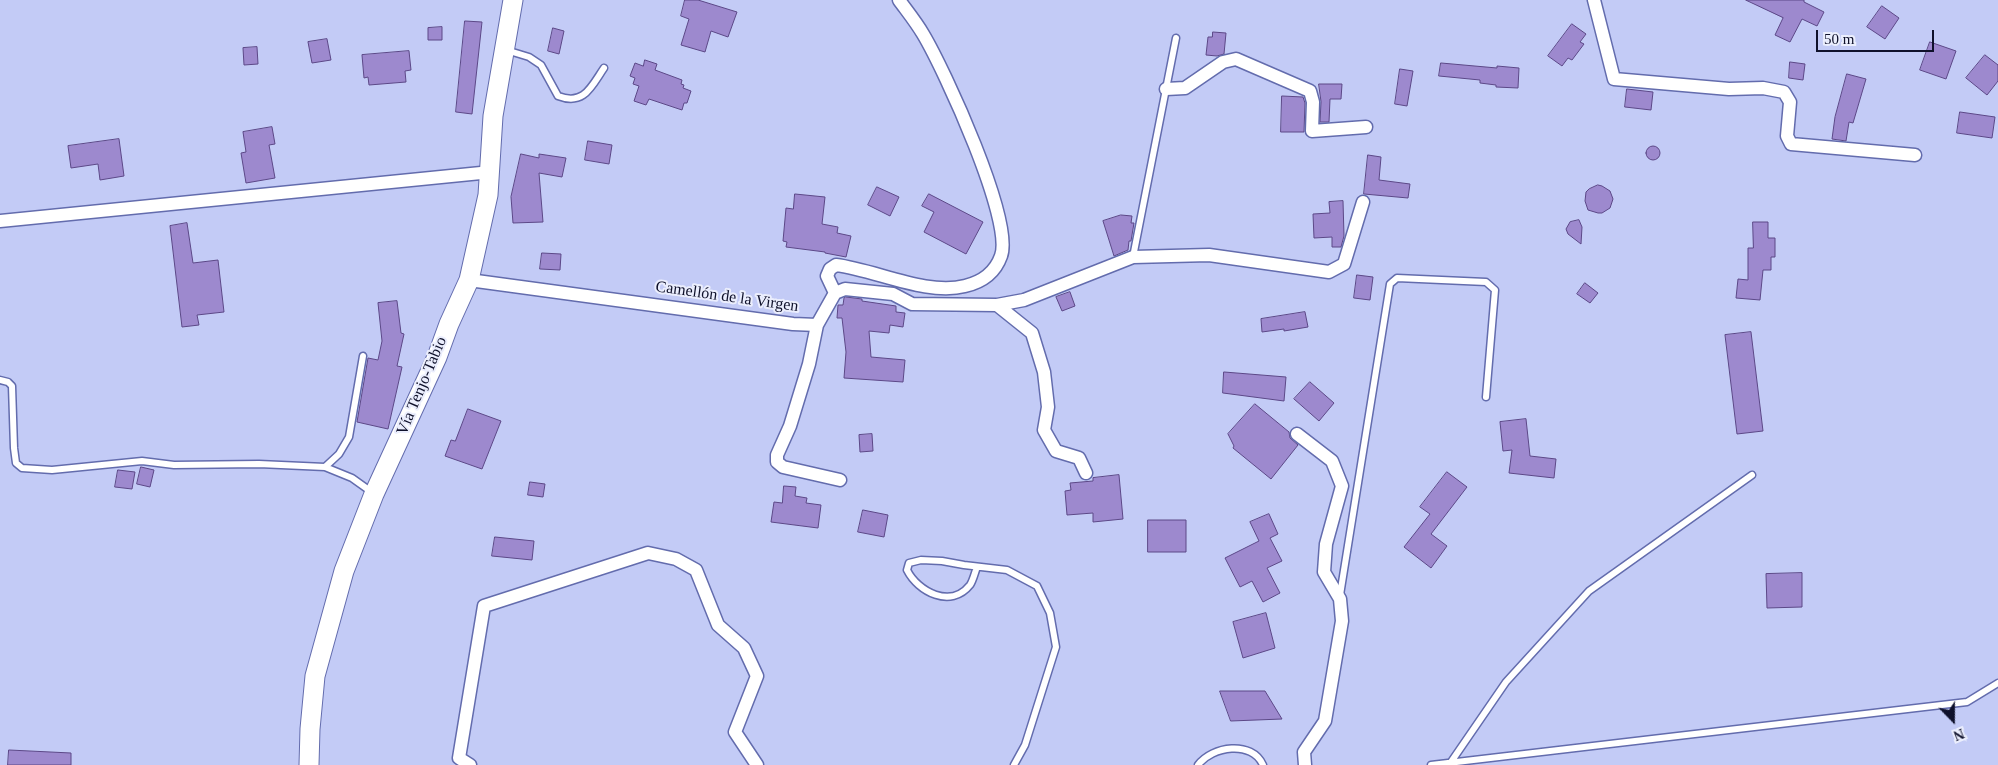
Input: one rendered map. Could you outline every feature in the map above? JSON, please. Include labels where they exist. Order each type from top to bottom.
[{"type":"main road","name":"Vía Tenjo-Tabio","points":[[309,765],[315,676],[344,570],[374,494],[437,356],[448,324],[469,280],[488,195],[493,116],[513,0]]},
{"type":"street","points":[[898,0],[923,34],[958,103],[998,208],[1002,230],[1002,256],[988,277],[966,286],[941,289],[836,265],[830,269],[827,276],[835,294],[845,289],[893,294],[912,304],[997,305],[1024,300],[1133,257],[1208,255],[1329,272],[1344,264],[1363,202]]},
{"type":"street","points":[[1594,0],[1614,79],[1729,89],[1762,88],[1784,92],[1790,102],[1787,136],[1791,144],[1915,155]]},
{"type":"street","points":[[1166,89],[1185,88],[1223,62],[1236,59],[1310,90],[1313,102],[1312,131],[1366,127]]},
{"type":"street","points":[[0,221],[490,172]]},
{"type":"street","name":"Camellón de la Virgen","points":[[469,280],[631,300],[793,324],[817,325],[835,294]]},
{"type":"street","points":[[997,305],[1032,333],[1044,372],[1048,406],[1044,430],[1056,451],[1079,458],[1086,472]]},
{"type":"street","points":[[817,325],[809,364],[790,426],[777,455],[777,462],[783,467],[840,480]]},
{"type":"street","points":[[1296,434],[1332,461],[1342,486],[1326,544],[1324,572],[1340,599],[1342,620],[1325,721],[1304,752],[1305,765]]},
{"type":"street","points":[[470,765],[459,758],[484,606],[648,553],[676,559],[696,570],[718,625],[744,648],[757,676],[735,732],[757,765]]},
{"type":"lane","points":[[1133,257],[1176,38]]},
{"type":"lane","points":[[504,50],[529,57],[541,64],[558,96],[568,99],[577,99],[588,90],[604,68]]},
{"type":"lane","points":[[1340,599],[1390,284],[1397,278],[1486,282],[1495,290],[1486,397]]},
{"type":"lane","points":[[325,467],[339,454],[349,437],[363,356]]},
{"type":"lane","points":[[0,380],[8,382],[12,386],[14,448],[16,464],[22,468],[52,470],[142,461],[174,465],[259,464],[325,467],[352,478],[374,494]]},
{"type":"lane","points":[[1451,762],[1506,682],[1589,591],[1752,475]]},
{"type":"lane","points":[[977,567],[970,585],[951,597],[926,592],[910,576],[907,570],[909,563],[921,560],[942,560],[977,567],[1007,570],[1037,586],[1050,612],[1056,647],[1025,745],[1014,765]]},
{"type":"lane","points":[[1431,765],[1967,702],[1998,683]]},
{"type":"lane","points":[[1198,765],[1201,760],[1230,748],[1245,749],[1260,758],[1263,765]]},
{"type":"building","points":[[685,0],[698,0],[737,12],[728,37],[711,31],[705,52],[681,45],[689,19],[681,16]]},
{"type":"building","points":[[1746,0],[1804,0],[1804,2],[1824,12],[1817,26],[1802,19],[1790,42],[1775,35],[1783,18]]},
{"type":"building","points":[[1882,6],[1899,18],[1885,39],[1867,27]]},
{"type":"building","points":[[465,21],[482,22],[472,114],[456,112]]},
{"type":"building","points":[[1572,24],[1586,34],[1580,42],[1584,44],[1572,60],[1568,58],[1562,66],[1548,56]]},
{"type":"building","points":[[442,27],[442,40],[428,40],[428,28]]},
{"type":"building","points":[[553,28],[564,31],[559,54],[548,51]]},
{"type":"building","points":[[1213,32],[1226,33],[1224,54],[1217,56],[1206,55],[1208,37],[1212,37]]},
{"type":"building","points":[[327,39],[331,60],[312,63],[308,42]]},
{"type":"building","points":[[1930,42],[1956,51],[1946,79],[1920,70]]},
{"type":"building","points":[[257,47],[258,64],[244,65],[243,48]]},
{"type":"building","points":[[409,51],[411,70],[405,71],[406,82],[369,85],[368,77],[364,78],[362,55]]},
{"type":"building","points":[[1985,55],[1998,65],[1998,81],[1987,95],[1966,78]]},
{"type":"building","points":[[645,60],[657,64],[655,70],[682,80],[683,88],[691,91],[687,103],[684,103],[682,110],[649,99],[646,105],[634,101],[639,86],[633,84],[635,78],[630,76],[635,63],[643,66]]},
{"type":"building","points":[[1790,62],[1805,64],[1803,80],[1789,78]]},
{"type":"building","points":[[1441,63],[1519,68],[1518,88],[1496,87],[1496,85],[1480,83],[1480,80],[1439,76]]},
{"type":"building","points":[[1400,69],[1413,71],[1407,106],[1395,104]]},
{"type":"building","points":[[1847,74],[1866,79],[1853,123],[1849,122],[1846,141],[1832,139],[1835,117]]},
{"type":"building","points":[[1319,84],[1342,84],[1341,99],[1330,99],[1329,122],[1320,122],[1321,102]]},
{"type":"building","points":[[1627,89],[1653,92],[1651,110],[1625,107]]},
{"type":"building","points":[[1282,96],[1303,97],[1305,103],[1304,132],[1281,132]]},
{"type":"building","points":[[1960,112],[1995,117],[1992,138],[1957,133]]},
{"type":"building","points":[[272,127],[275,144],[269,145],[275,178],[246,183],[241,153],[246,152],[243,132]]},
{"type":"building","points":[[119,139],[124,176],[100,180],[98,164],[71,168],[68,146]]},
{"type":"building","points":[[588,141],[612,145],[609,164],[585,160]]},
{"type":"building","points":[[1650,146],[1656,146],[1660,153],[1656,160],[1650,160],[1646,156],[1646,150]]},
{"type":"building","points":[[521,154],[539,158],[539,154],[566,158],[562,177],[539,173],[543,222],[513,223],[511,197]]},
{"type":"building","points":[[1368,155],[1381,157],[1379,180],[1410,184],[1408,198],[1364,194]]},
{"type":"building","points":[[1598,185],[1610,191],[1613,199],[1610,208],[1602,213],[1588,210],[1585,201],[1586,192]]},
{"type":"building","points":[[877,187],[899,197],[890,216],[868,205]]},
{"type":"building","points":[[795,194],[825,197],[822,224],[838,227],[837,233],[851,236],[846,257],[786,247],[787,242],[783,241],[786,208],[793,209]]},
{"type":"building","points":[[929,194],[983,222],[966,254],[924,232],[934,212],[922,206]]},
{"type":"building","points":[[1343,201],[1344,236],[1341,247],[1332,247],[1332,237],[1314,238],[1313,214],[1330,213],[1329,202]]},
{"type":"building","points":[[1121,215],[1132,216],[1131,223],[1134,223],[1131,241],[1129,241],[1128,250],[1114,256],[1103,221]]},
{"type":"building","points":[[1579,220],[1582,227],[1581,244],[1568,234],[1566,229],[1570,222]]},
{"type":"building","points":[[1753,222],[1768,222],[1768,238],[1775,238],[1775,257],[1771,257],[1771,270],[1763,270],[1760,300],[1736,298],[1738,279],[1748,280],[1748,248],[1753,248]]},
{"type":"building","points":[[187,223],[193,263],[218,260],[224,312],[197,315],[199,325],[182,327],[170,226]]},
{"type":"building","points":[[542,253],[561,254],[560,270],[540,269]]},
{"type":"building","points":[[1357,275],[1373,277],[1370,300],[1354,298]]},
{"type":"building","points":[[1585,283],[1598,293],[1590,303],[1577,294]]},
{"type":"building","points":[[1070,292],[1075,306],[1062,311],[1056,297]]},
{"type":"building","points":[[844,298],[896,306],[896,312],[905,313],[903,327],[890,325],[889,333],[869,331],[871,357],[905,360],[903,382],[844,378],[846,352],[842,318],[837,318],[838,305],[843,305]]},
{"type":"building","points":[[397,301],[401,333],[404,334],[397,366],[402,367],[388,429],[357,422],[368,358],[378,360],[382,341],[378,303]]},
{"type":"building","points":[[1305,312],[1308,327],[1262,332],[1261,319]]},
{"type":"building","points":[[1751,332],[1763,431],[1737,434],[1725,335]]},
{"type":"building","points":[[1224,372],[1286,377],[1284,401],[1223,393]]},
{"type":"building","points":[[1310,382],[1334,403],[1319,421],[1294,399]]},
{"type":"building","points":[[1255,404],[1289,432],[1290,438],[1298,445],[1271,479],[1233,448],[1234,446],[1228,434]]},
{"type":"building","points":[[468,409],[501,421],[482,469],[445,456],[451,440],[455,441]]},
{"type":"building","points":[[1526,419],[1530,456],[1556,459],[1554,478],[1509,473],[1512,450],[1503,451],[1500,422]]},
{"type":"building","points":[[872,434],[873,451],[860,452],[859,435]]},
{"type":"building","points":[[141,467],[154,470],[150,487],[137,484]]},
{"type":"building","points":[[118,470],[135,472],[132,489],[115,487]]},
{"type":"building","points":[[1447,472],[1467,487],[1431,534],[1447,546],[1431,568],[1404,547],[1430,514],[1420,507]]},
{"type":"building","points":[[1119,475],[1123,519],[1093,522],[1093,513],[1067,515],[1065,491],[1071,490],[1070,483],[1093,481],[1093,478]]},
{"type":"building","points":[[530,482],[545,484],[543,497],[528,495]]},
{"type":"building","points":[[784,486],[796,487],[795,496],[807,498],[806,503],[821,505],[818,528],[771,522],[774,502],[782,503]]},
{"type":"building","points":[[863,510],[888,515],[884,537],[858,532]]},
{"type":"building","points":[[1269,514],[1278,534],[1270,538],[1282,561],[1267,568],[1280,593],[1263,602],[1252,581],[1240,587],[1225,558],[1259,541],[1250,522]]},
{"type":"building","points":[[1148,520],[1186,520],[1186,552],[1148,552]]},
{"type":"building","points":[[495,537],[534,541],[532,560],[492,556]]},
{"type":"building","points":[[1802,573],[1802,607],[1767,608],[1766,574]]},
{"type":"building","points":[[1266,613],[1275,648],[1243,658],[1233,622]]},
{"type":"building","points":[[1220,691],[1265,691],[1282,719],[1231,721]]},
{"type":"building","points":[[9,750],[71,753],[71,765],[8,765]]}]
